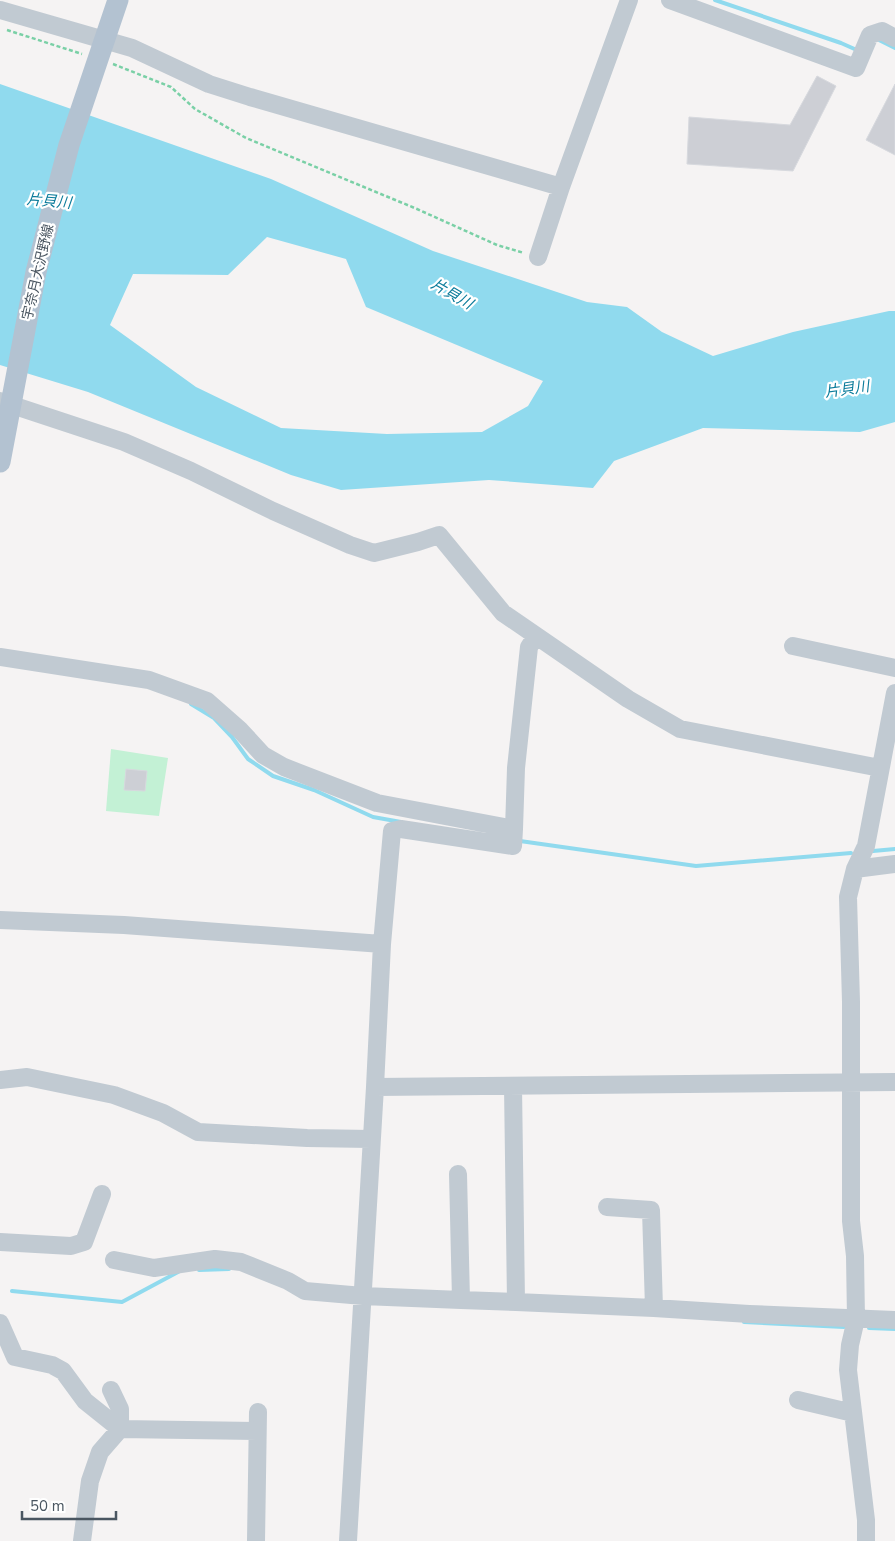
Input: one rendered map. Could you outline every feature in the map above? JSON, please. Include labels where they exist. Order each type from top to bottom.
[{"type":"main road","name":"宇奈月大沢野線","points":[[0,462],[8,399],[36,272],[69,144],[114,9]]},
{"type":"street","points":[[538,256],[629,0]]},
{"type":"street","points":[[670,0],[856,68],[870,35],[882,32],[895,38]]},
{"type":"street","points":[[0,10],[132,48],[210,84],[250,97],[561,187]]},
{"type":"street","points":[[8,399],[124,442],[191,471],[273,511],[350,545],[374,553],[439,535],[503,613],[628,699],[680,729],[880,768]]},
{"type":"street","points":[[348,1541],[382,944],[392,831],[401,829],[513,846],[516,768],[529,647],[536,636]]},
{"type":"street","points":[[793,646],[895,668]]},
{"type":"street","points":[[0,657],[149,680],[207,701],[240,730],[263,755],[284,767],[377,803],[514,829]]},
{"type":"street","points":[[866,1541],[866,1520],[848,1370],[850,1345],[856,1319],[855,1256],[851,1221],[851,1002],[848,896],[855,869],[866,846],[895,693]]},
{"type":"street","points":[[855,869],[895,864]]},
{"type":"street","points":[[0,920],[134,926],[382,944]]},
{"type":"street","points":[[0,1080],[26,1077],[114,1095],[163,1113],[198,1132],[307,1138],[371,1139]]},
{"type":"street","points":[[375,1087],[895,1082]]},
{"type":"street","points":[[513,1086],[516,1302]]},
{"type":"street","points":[[458,1174],[461,1300]]},
{"type":"street","points":[[0,1242],[71,1246],[84,1242],[102,1194]]},
{"type":"street","points":[[607,1207],[651,1210],[654,1308]]},
{"type":"street","points":[[114,1260],[154,1268],[215,1259],[241,1262],[288,1281],[305,1291],[363,1296],[895,1320]]},
{"type":"street","points":[[0,1323],[15,1357],[52,1365],[63,1371],[85,1401],[120,1428],[257,1430]]},
{"type":"street","points":[[82,1541],[90,1481],[100,1452],[120,1428],[120,1409],[111,1390]]},
{"type":"street","points":[[798,1400],[853,1413]]},
{"type":"street","points":[[256,1541],[258,1412]]},
{"type":"path","points":[[7,30],[87,56]]},
{"type":"path","points":[[105,61],[171,87],[195,109],[246,138],[417,209],[497,245],[538,256]]},
{"type":"green space","points":[[111,749],[168,758],[159,816],[106,811]]},
{"type":"water","name":"片貝川","points":[[0,84],[271,179],[433,251],[587,302],[627,307],[662,332],[713,356],[793,332],[895,311],[895,422],[860,432],[703,428],[614,461],[593,488],[489,480],[341,490],[291,475],[88,392],[0,365]],"holes":[[[267,237],[346,259],[366,307],[543,381],[528,406],[482,432],[387,434],[281,428],[196,387],[110,325],[133,274],[228,275]]]},
{"type":"building","points":[[817,76],[836,86],[793,171],[687,164],[689,117],[790,125]]},
{"type":"building","points":[[895,84],[895,155],[866,140]]},
{"type":"building","points":[[126,769],[147,771],[145,791],[124,790]]},
{"type":"waterway","points":[[715,0],[841,43],[859,51]]},
{"type":"waterway","points":[[877,39],[895,48]]},
{"type":"waterway","points":[[191,704],[214,718],[232,737],[248,759],[273,776],[314,790],[373,817],[401,822]]},
{"type":"waterway","points":[[520,841],[696,866],[851,853]]},
{"type":"waterway","points":[[873,851],[895,849]]},
{"type":"waterway","points":[[199,1270],[229,1269]]},
{"type":"waterway","points":[[12,1291],[122,1302],[178,1272]]},
{"type":"waterway","points":[[744,1322],[844,1327]]},
{"type":"waterway","points":[[869,1328],[895,1329]]}]
